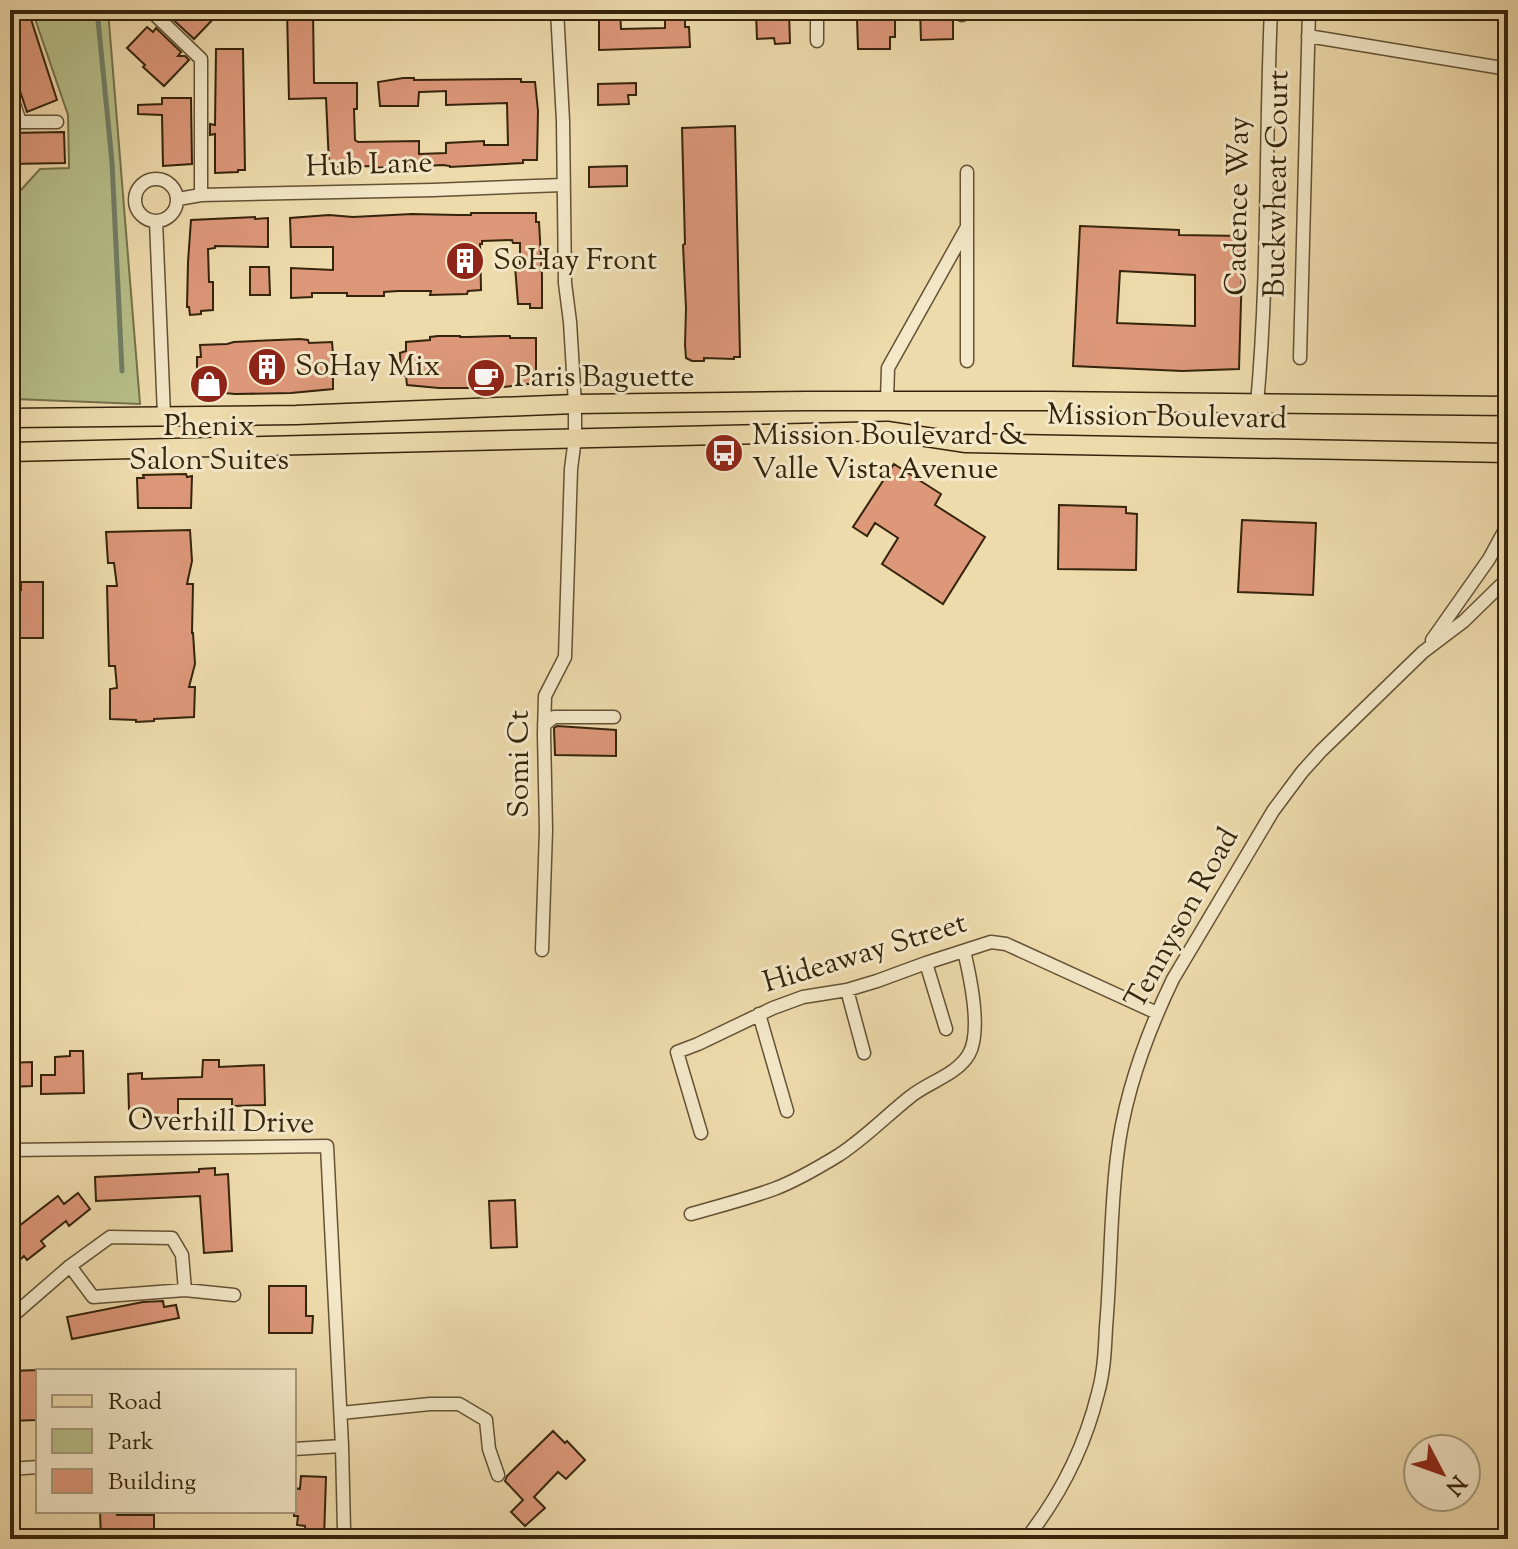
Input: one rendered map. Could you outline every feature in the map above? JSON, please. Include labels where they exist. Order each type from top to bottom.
[{"type":"main road","name":"Mission Boulevard","points":[[10,418],[296,415],[575,404],[887,400],[1508,406]]},
{"type":"main road","name":"Mission Boulevard","points":[[10,452],[887,431],[966,443],[1508,453]]},
{"type":"street","points":[[150,10],[201,59],[201,195]]},
{"type":"street","name":"Somi Ct","points":[[542,950],[546,830],[545,696],[565,657],[571,469],[575,438],[570,322],[565,283],[563,121],[557,10]]},
{"type":"street","points":[[817,10],[817,41]]},
{"type":"street","name":"Cadence Way","points":[[1257,404],[1262,348],[1271,10]]},
{"type":"street","name":"Buckwheat Court","points":[[1300,358],[1309,10]]},
{"type":"street","points":[[1489,10],[1508,13]]},
{"type":"street","points":[[1308,36],[1508,69]]},
{"type":"street","points":[[10,92],[15,122],[57,122]]},
{"type":"street","points":[[967,172],[967,361]]},
{"type":"street","points":[[154,179],[164,180],[173,186],[178,199],[170,216],[156,221],[145,217],[137,207],[135,197],[141,185],[154,179]]},
{"type":"street","name":"Hub Lane","points":[[178,199],[201,195],[563,185]]},
{"type":"street","points":[[156,221],[164,415]]},
{"type":"street","points":[[887,400],[888,368],[967,227]]},
{"type":"street","name":"Tennyson Road","points":[[1423,652],[1489,559],[1508,524]]},
{"type":"street","name":"Tennyson Road","points":[[1026,1539],[1050,1507],[1079,1450],[1099,1392],[1117,1155],[1127,1099],[1157,1013],[1173,979],[1273,811],[1294,782],[1321,751],[1423,652],[1464,621],[1508,578]]},
{"type":"street","points":[[544,725],[554,717],[614,717]]},
{"type":"street","name":"Hideaway Street","points":[[701,1133],[677,1052],[803,997],[847,990],[991,942],[1006,944],[1157,1013]]},
{"type":"street","points":[[691,1214],[777,1188],[840,1154],[912,1095],[963,1062],[974,1041],[972,987],[964,951]]},
{"type":"street","points":[[926,963],[946,1029]]},
{"type":"street","points":[[847,990],[864,1053]]},
{"type":"street","points":[[759,1014],[787,1111]]},
{"type":"street","name":"Overhill Drive","points":[[10,1150],[327,1146],[344,1530]]},
{"type":"street","points":[[10,1318],[70,1266],[110,1237],[172,1238],[182,1255],[185,1290]]},
{"type":"street","points":[[70,1266],[93,1297],[185,1290],[234,1295]]},
{"type":"street","points":[[341,1413],[459,1404],[486,1420],[489,1449],[498,1475]]},
{"type":"street","points":[[296,1449],[342,1446]]},
{"type":"street","points":[[10,1469],[36,1467]]},
{"type":"green space","points":[[32,10],[108,10],[140,404],[14,399],[10,394],[10,202],[40,169],[69,168],[68,115]]},
{"type":"building","points":[[28,10],[57,100],[27,112],[10,61],[10,13]]},
{"type":"building","points":[[172,10],[222,10],[194,39],[168,15]]},
{"type":"building","points":[[287,10],[313,10],[314,83],[357,83],[357,109],[354,109],[355,140],[358,142],[419,141],[419,154],[446,153],[446,143],[484,141],[484,145],[508,145],[507,103],[446,105],[446,91],[419,92],[418,106],[380,106],[378,82],[403,78],[521,79],[521,82],[535,82],[537,160],[450,167],[338,167],[338,164],[329,164],[326,98],[289,99]]},
{"type":"building","points":[[599,10],[620,10],[621,29],[665,28],[665,10],[685,10],[690,47],[599,50]]},
{"type":"building","points":[[920,10],[953,10],[953,39],[921,40]]},
{"type":"building","points":[[789,12],[790,43],[775,44],[774,38],[757,39],[756,13]]},
{"type":"building","points":[[857,19],[895,19],[895,37],[890,37],[890,49],[858,49]]},
{"type":"building","points":[[147,27],[153,32],[156,28],[181,52],[178,56],[189,60],[164,86],[127,48]]},
{"type":"building","points":[[216,49],[243,49],[245,170],[238,172],[215,173],[215,134],[210,135],[210,124],[215,125]]},
{"type":"building","points":[[636,83],[636,95],[628,95],[629,104],[598,105],[598,84]]},
{"type":"building","points":[[162,98],[191,98],[192,164],[163,166],[162,115],[138,114],[138,105],[162,104]]},
{"type":"building","points":[[735,126],[740,357],[692,361],[686,358],[685,345],[682,128]]},
{"type":"building","points":[[64,132],[65,163],[10,164],[10,133]]},
{"type":"building","points":[[627,166],[627,186],[589,187],[589,167]]},
{"type":"building","points":[[536,213],[536,222],[539,222],[542,308],[518,304],[515,266],[520,266],[520,243],[513,243],[512,240],[482,241],[481,290],[468,291],[467,294],[430,295],[431,291],[398,291],[384,292],[384,296],[312,293],[312,297],[291,298],[291,268],[333,270],[333,247],[291,247],[290,218]]},
{"type":"building","points":[[268,218],[268,247],[215,246],[208,249],[213,310],[190,315],[187,307],[191,220]]},
{"type":"building","points":[[1080,226],[1179,230],[1179,235],[1243,236],[1239,369],[1182,371],[1073,366]],"holes":[[[1120,271],[1195,275],[1195,326],[1117,323]]]},
{"type":"building","points":[[250,267],[269,267],[270,295],[250,295]]},
{"type":"building","name":"SoHay Mix","points":[[430,337],[536,338],[536,383],[495,388],[407,385],[406,376],[401,375],[400,353],[406,351],[406,342],[430,340]]},
{"type":"building","name":"SoHay Mix","points":[[300,339],[309,343],[332,342],[337,376],[333,377],[333,389],[235,394],[203,391],[202,382],[197,381],[200,345]]},
{"type":"building","points":[[894,464],[941,494],[935,505],[985,537],[943,604],[882,564],[898,538],[875,523],[867,536],[853,527]]},
{"type":"building","points":[[186,474],[187,477],[192,476],[191,508],[138,508],[137,478],[144,478],[143,475]]},
{"type":"building","points":[[1059,505],[1126,507],[1126,513],[1137,514],[1136,570],[1058,569]]},
{"type":"building","points":[[1242,520],[1316,523],[1313,595],[1238,592]]},
{"type":"building","points":[[190,530],[192,561],[187,584],[193,584],[195,664],[189,687],[195,687],[194,717],[136,722],[110,719],[110,689],[117,688],[115,666],[109,666],[107,586],[117,586],[114,563],[108,563],[106,532]]},
{"type":"building","points":[[21,582],[43,582],[43,638],[10,638],[10,590],[21,590]]},
{"type":"building","points":[[554,728],[616,730],[616,756],[555,755]]},
{"type":"building","points":[[70,1051],[83,1051],[84,1093],[41,1094],[41,1075],[55,1075],[55,1057],[70,1056]]},
{"type":"building","points":[[203,1060],[219,1060],[219,1067],[264,1065],[265,1105],[232,1106],[232,1099],[178,1099],[178,1116],[144,1117],[144,1109],[129,1110],[128,1074],[142,1073],[142,1079],[202,1077]]},
{"type":"building","points":[[32,1062],[32,1086],[10,1087],[10,1063]]},
{"type":"building","points":[[215,1168],[215,1175],[228,1174],[232,1251],[204,1253],[200,1196],[96,1201],[95,1177],[199,1172],[199,1169]]},
{"type":"building","points":[[78,1193],[90,1209],[69,1226],[66,1221],[41,1241],[45,1246],[27,1260],[24,1256],[10,1269],[10,1233],[58,1196],[64,1204]]},
{"type":"building","points":[[515,1200],[517,1247],[491,1248],[489,1201]]},
{"type":"building","points":[[269,1286],[306,1286],[306,1316],[313,1316],[312,1333],[269,1333]]},
{"type":"building","points":[[163,1301],[164,1307],[176,1305],[179,1318],[72,1339],[67,1317]]},
{"type":"building","points":[[36,1370],[36,1420],[10,1421],[10,1371]]},
{"type":"building","points":[[553,1431],[585,1460],[566,1479],[558,1472],[534,1497],[545,1508],[525,1526],[511,1512],[523,1500],[505,1481]]},
{"type":"building","points":[[301,1476],[326,1477],[324,1539],[306,1539],[305,1526],[297,1525],[298,1516],[294,1516],[296,1488],[300,1489]]},
{"type":"building","points":[[100,1513],[154,1515],[154,1539],[101,1539]]},
{"type":"waterway","points":[[97,10],[112,162],[122,371]]},
{"type":"place","name":"SoHay Front","points":[[465,261]]},
{"type":"place","name":"SoHay Mix","points":[[267,367]]},
{"type":"place","name":"Paris Baguette","points":[[486,378]]},
{"type":"place","name":"Phenix Salon Suites","points":[[209,384]]},
{"type":"place","name":"Mission Boulevard & Valle Vista Avenue","points":[[724,453]]}]
